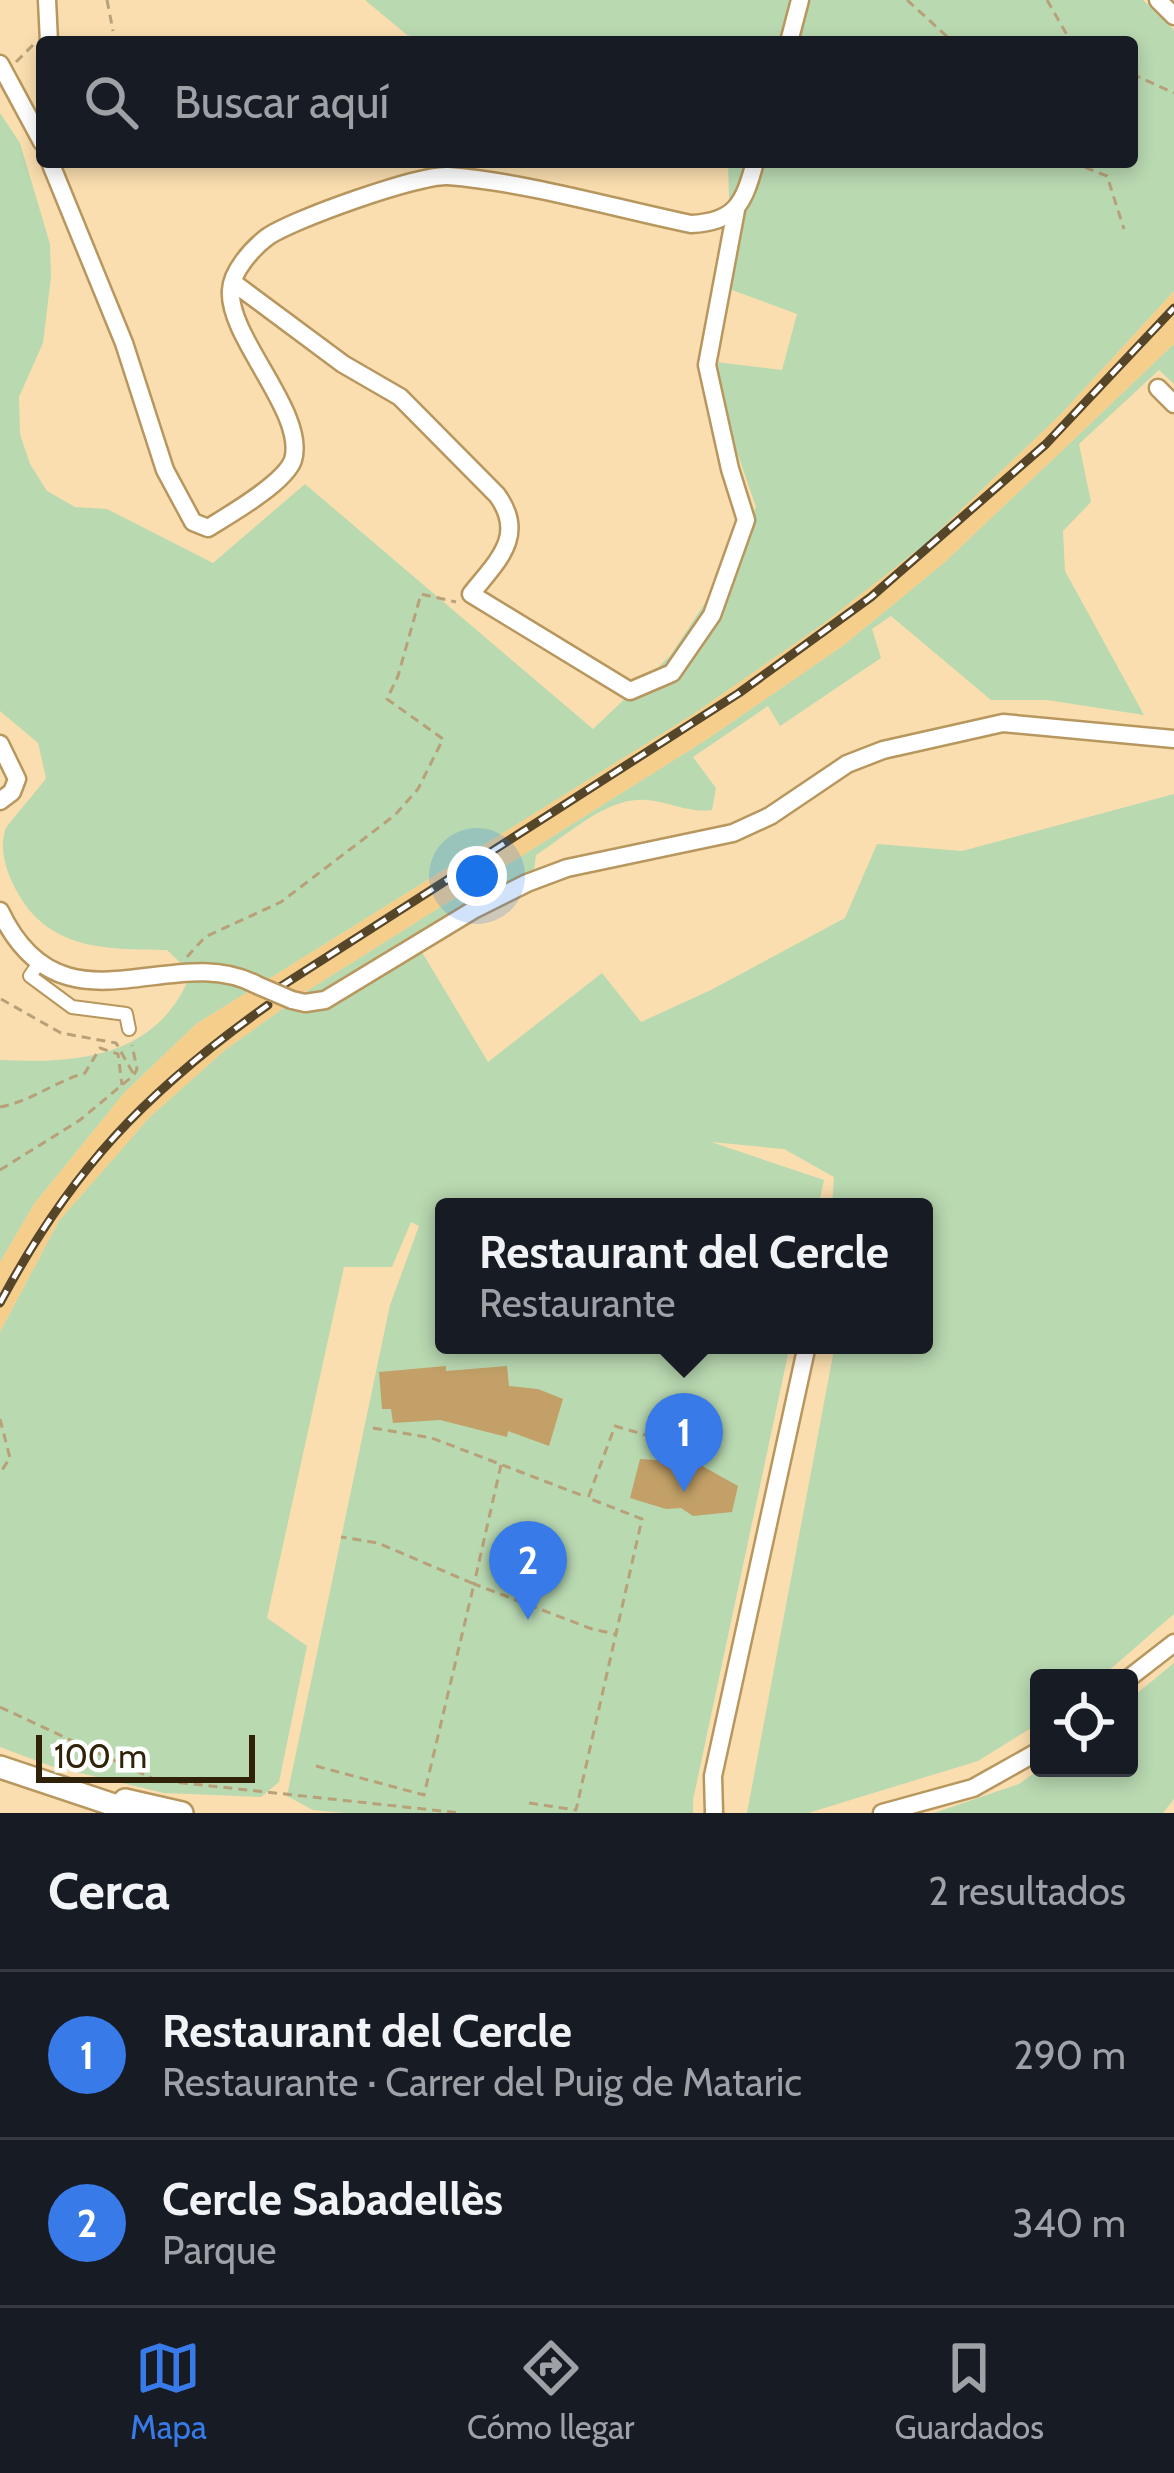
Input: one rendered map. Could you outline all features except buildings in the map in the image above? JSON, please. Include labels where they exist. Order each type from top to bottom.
[{"type":"street","points":[[47,0],[48,36]]},
{"type":"street","points":[[791,36],[800,0]]},
{"type":"street","points":[[1157,0],[1174,16]]},
{"type":"street","points":[[2,72],[36,132]]},
{"type":"street","points":[[53,168],[124,343],[166,470],[194,522],[208,528],[282,477],[293,459],[292,431],[238,319],[231,290],[243,262],[266,238],[292,224],[430,176],[493,183],[691,224],[714,223],[736,210]]},
{"type":"street","points":[[64,194],[66,168]]},
{"type":"street","points":[[234,283],[343,364],[400,397],[497,495],[509,512],[508,546],[471,594],[630,692],[672,673],[712,615],[746,520],[707,365],[736,210],[753,168]]},
{"type":"street","points":[[1158,388],[1174,404]]},
{"type":"street","points":[[0,911],[16,944],[39,963],[68,974],[106,981],[227,973],[292,1000],[325,1000],[527,883],[567,868],[733,833],[770,816],[847,764],[884,750],[978,727],[1022,722],[1174,739]]},
{"type":"street","points":[[0,744],[17,778],[12,792],[0,801]]},
{"type":"street","points":[[39,963],[30,976],[71,1007],[126,1014],[129,1029]]},
{"type":"street","points":[[714,1813],[713,1776],[805,1354]]},
{"type":"street","points":[[1138,1671],[1174,1643]]},
{"type":"street","points":[[882,1813],[973,1787],[1030,1756]]},
{"type":"street","points":[[0,1767],[138,1813]]},
{"type":"street","points":[[0,1779],[108,1813]]},
{"type":"street","points":[[60,1786],[182,1813]]},
{"type":"path","points":[[107,0],[113,31]]},
{"type":"path","points":[[907,0],[946,36]]},
{"type":"path","points":[[1047,0],[1068,36]]},
{"type":"path","points":[[2,72],[36,45]]},
{"type":"path","points":[[1138,77],[1174,93]]},
{"type":"path","points":[[1086,168],[1107,176],[1124,229]]},
{"type":"path","points":[[170,976],[206,937],[281,902],[395,815],[418,789],[443,740],[387,699],[421,594],[453,603],[471,594]]},
{"type":"path","points":[[1,999],[61,1033],[116,1043],[136,1072]]},
{"type":"path","points":[[129,1029],[136,1072]]},
{"type":"path","points":[[0,1106],[26,1102],[59,1081],[85,1073],[100,1048],[118,1054],[122,1085]]},
{"type":"path","points":[[0,1170],[80,1120],[136,1072]]},
{"type":"path","points":[[0,1419],[10,1458],[0,1473]]},
{"type":"path","points":[[588,1498],[615,1426],[650,1436]]},
{"type":"path","points":[[373,1428],[433,1438],[642,1519],[576,1810],[529,1804]]},
{"type":"path","points":[[316,1766],[424,1795],[501,1465]]},
{"type":"path","points":[[340,1537],[378,1543],[474,1584],[616,1634]]},
{"type":"path","points":[[0,1705],[156,1780],[460,1813]]},
{"type":"shaded area","points":[[1174,291],[1174,344],[945,562],[844,645],[706,740],[307,991],[224,1051],[150,1117],[59,1221],[0,1332],[0,1262],[34,1204],[124,1093],[196,1024],[689,717],[823,624],[925,544],[1061,414]]},
{"type":"green space","points":[[365,0],[1143,0],[1174,30],[1174,291],[1061,414],[925,544],[823,624],[689,717],[196,1024],[124,1093],[34,1204],[0,1262],[0,1060],[59,1060],[113,1050],[159,1023],[191,973],[167,950],[99,946],[59,934],[26,906],[4,858],[5,830],[46,778],[38,743],[0,711],[0,113],[20,143],[50,244],[43,343],[19,397],[20,434],[30,464],[47,491],[75,507],[107,509],[213,563],[305,484],[593,729],[670,656],[707,600],[756,507],[707,365],[782,370],[797,314],[732,290],[728,168],[1138,168],[1138,36],[407,35]]},
{"type":"green space","points":[[1174,344],[1174,384],[1159,370],[1079,444],[1091,502],[1063,531],[1065,571],[1144,715],[1047,700],[991,700],[891,616],[872,629],[881,658],[780,726],[768,706],[693,757],[716,788],[712,810],[632,800],[603,810],[536,855],[534,870],[414,939],[488,1062],[602,973],[641,1022],[845,918],[877,844],[962,851],[1174,794],[1174,1614],[1110,1669],[1030,1669],[1030,1729],[978,1761],[808,1813],[747,1813],[833,1355],[933,1354],[933,1198],[833,1198],[834,1177],[784,1149],[711,1142],[824,1180],[820,1198],[435,1198],[435,1354],[788,1354],[693,1813],[345,1813],[313,1810],[287,1796],[390,1305],[419,1226],[411,1222],[392,1267],[344,1267],[267,1618],[307,1646],[279,1782],[261,1797],[164,1793],[51,1766],[0,1747],[0,1332],[59,1221],[150,1117],[224,1051],[307,991],[706,740],[844,645],[945,562]]},
{"type":"green space","points":[[1174,1663],[1174,1799],[1163,1813],[934,1813],[1030,1776],[1138,1777],[1138,1693]]},
{"type":"railway","points":[[280,987],[739,693],[871,597],[1046,444],[1174,308]]},
{"type":"railway","points":[[0,1303],[55,1213],[114,1137],[184,1070],[268,1005]]},
{"type":"place","name":"Restaurant del Cercle","points":[[684,1492]]},
{"type":"place","name":"Cercle Sabadellès","points":[[528,1620]]}]
